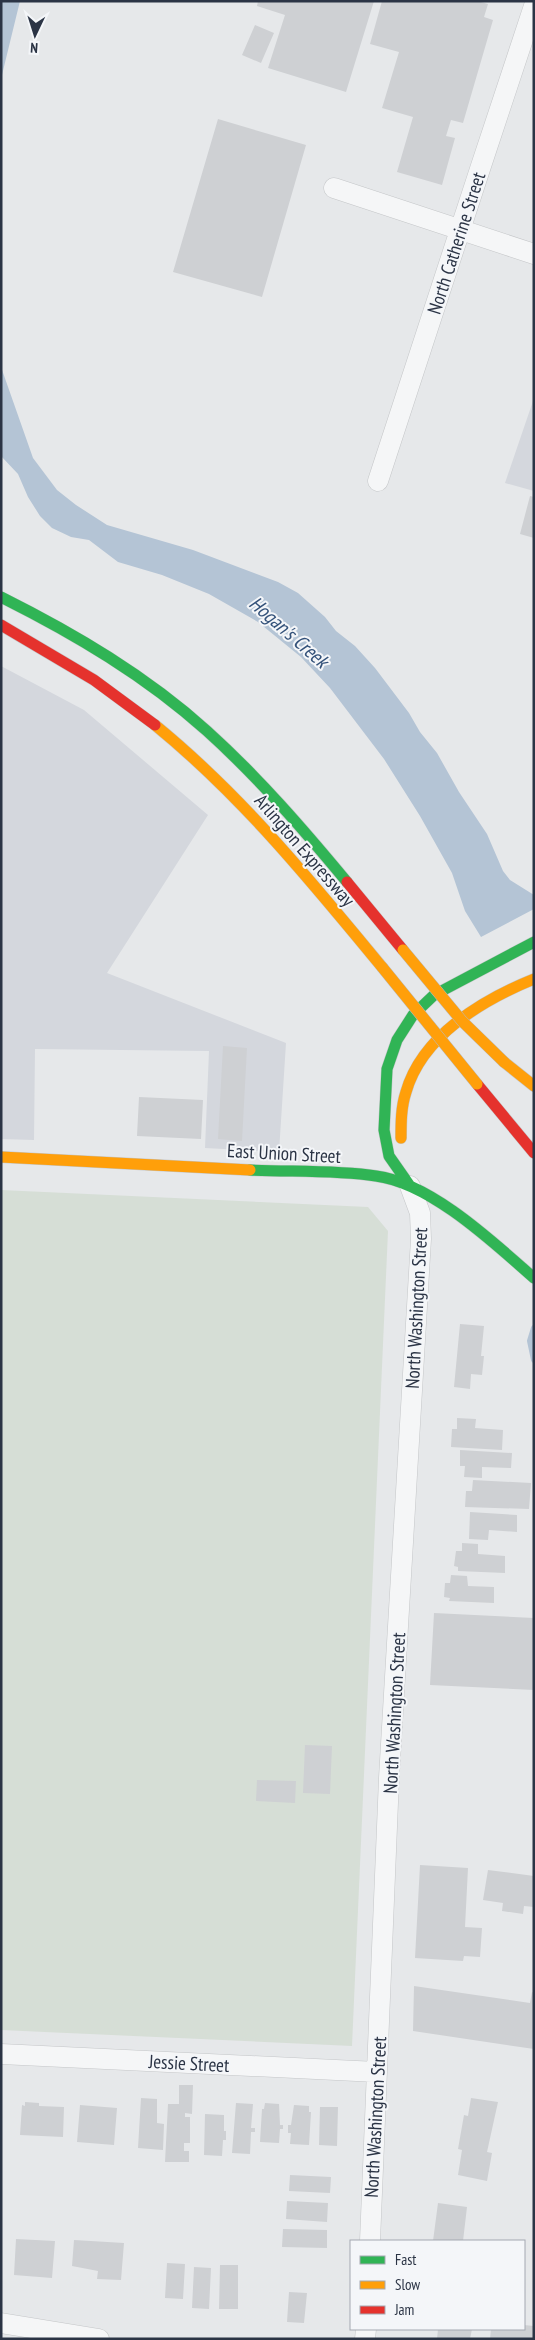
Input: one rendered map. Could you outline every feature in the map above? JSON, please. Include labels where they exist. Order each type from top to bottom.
[{"type":"main road","name":"Arlington Expressway","points":[[1,597],[82,641],[134,674],[203,728],[256,779],[307,833],[472,1032],[504,1062],[534,1086]]},
{"type":"main road","name":"Arlington Expressway","points":[[1,625],[59,657],[118,696],[178,743],[239,801],[283,848],[534,1152]]},
{"type":"main road","name":"North Washington Street","points":[[410,1186],[393,1164],[384,1139],[385,1086],[389,1061],[401,1033],[426,1001],[450,986],[534,942]]},
{"type":"main road","points":[[483,970],[514,970],[534,974]]},
{"type":"main road","name":"North Washington Street","points":[[410,1186],[403,1154],[401,1131],[404,1098],[412,1075],[425,1053],[445,1031],[464,1017],[534,979]]},
{"type":"main road","name":"East Union Street","points":[[1,1157],[366,1174],[389,1178],[410,1186],[455,1214],[534,1278]]},
{"type":"street","name":"North Catherine Street","points":[[378,481],[442,287],[458,230],[534,6]]},
{"type":"street","points":[[334,188],[534,254]]},
{"type":"street","name":"North Washington Street","points":[[370,2240],[389,1778],[422,1230],[418,1205],[410,1186]]},
{"type":"street","name":"Jessie Street","points":[[1,2054],[377,2072]]},
{"type":"street","points":[[1,2323],[99,2339]]},
{"type":"shaded area","points":[[534,398],[534,491],[505,483]]},
{"type":"shaded area","points":[[1,666],[84,710],[208,815],[107,973],[286,1043],[279,1152],[205,1148],[209,1051],[35,1049],[34,1140],[1,1139]]},
{"type":"shaded area","points":[[1,1190],[368,1207],[388,1231],[352,2046],[1,2030]]},
{"type":"water","points":[[1,1],[20,1],[1,79]]},
{"type":"water","points":[[1,367],[33,458],[57,490],[76,505],[107,525],[193,550],[278,582],[298,593],[325,617],[336,631],[355,646],[375,668],[437,753],[459,792],[487,834],[503,871],[510,880],[534,895],[534,909],[481,937],[465,911],[452,873],[420,816],[384,759],[330,688],[301,657],[258,622],[209,594],[162,575],[118,562],[89,540],[71,537],[52,528],[40,516],[28,497],[18,474],[1,456]]},
{"type":"building","points":[[258,1],[374,1],[346,92],[268,68],[285,15],[257,6]]},
{"type":"building","points":[[382,1],[477,1],[488,4],[484,17],[493,20],[463,123],[451,120],[446,136],[455,138],[442,185],[397,172],[413,117],[382,108],[399,52],[370,44]]},
{"type":"building","points":[[255,25],[274,33],[261,63],[242,55]]},
{"type":"building","points":[[218,119],[306,145],[262,297],[173,272]]},
{"type":"building","points":[[530,496],[534,497],[534,538],[520,534]]},
{"type":"building","points":[[223,1046],[247,1048],[242,1141],[218,1139]]},
{"type":"building","points":[[139,1097],[203,1100],[201,1139],[137,1136]]},
{"type":"building","points":[[460,1324],[484,1326],[481,1356],[484,1356],[482,1375],[471,1374],[470,1389],[454,1387]]},
{"type":"building","points":[[457,1418],[476,1419],[475,1428],[503,1430],[502,1450],[451,1447],[452,1429],[457,1429]]},
{"type":"building","points":[[460,1450],[512,1453],[511,1468],[482,1467],[482,1478],[464,1477],[465,1466],[460,1466]]},
{"type":"building","points":[[473,1480],[531,1483],[529,1509],[465,1507],[466,1491],[472,1491]]},
{"type":"building","points":[[470,1512],[517,1515],[517,1532],[489,1530],[488,1540],[469,1539]]},
{"type":"building","points":[[462,1543],[478,1544],[478,1554],[505,1556],[505,1573],[458,1571],[458,1567],[454,1566],[456,1551],[462,1551]]},
{"type":"building","points":[[451,1575],[467,1576],[468,1586],[494,1587],[494,1603],[449,1601],[450,1598],[444,1597],[445,1583],[450,1583]]},
{"type":"building","points":[[434,1613],[534,1618],[534,1690],[430,1685]]},
{"type":"building","points":[[305,1745],[332,1746],[330,1794],[303,1793]]},
{"type":"building","points":[[257,1780],[296,1781],[295,1803],[256,1801]]},
{"type":"building","points":[[420,1865],[468,1868],[465,1927],[482,1928],[480,1957],[464,1956],[463,1961],[415,1958]]},
{"type":"building","points":[[488,1870],[534,1876],[534,1907],[524,1906],[523,1914],[502,1911],[503,1903],[483,1900]]},
{"type":"building","points":[[414,1986],[530,2003],[532,1992],[534,1993],[534,2049],[413,2031]]},
{"type":"building","points":[[179,2085],[193,2085],[192,2114],[185,2113],[185,2117],[190,2117],[190,2143],[184,2143],[184,2151],[189,2151],[189,2162],[165,2162],[168,2104],[179,2104]]},
{"type":"building","points":[[141,2098],[157,2099],[157,2123],[164,2124],[163,2150],[138,2148]]},
{"type":"building","points":[[471,2098],[498,2102],[487,2152],[492,2153],[487,2181],[458,2175],[462,2150],[458,2149],[464,2115],[468,2116]]},
{"type":"building","points":[[25,2102],[39,2103],[39,2106],[64,2107],[63,2137],[20,2135],[22,2105],[25,2106]]},
{"type":"building","points":[[236,2103],[253,2104],[251,2128],[255,2128],[255,2132],[251,2132],[250,2154],[232,2153]]},
{"type":"building","points":[[265,2103],[279,2104],[280,2125],[283,2125],[283,2129],[280,2129],[279,2143],[260,2142],[262,2109],[264,2109]]},
{"type":"building","points":[[80,2105],[117,2108],[114,2145],[77,2142]]},
{"type":"building","points":[[294,2105],[309,2106],[309,2112],[311,2112],[309,2145],[290,2144],[291,2133],[288,2133],[288,2125],[291,2125]]},
{"type":"building","points":[[320,2107],[338,2107],[337,2146],[319,2145]]},
{"type":"building","points":[[205,2114],[224,2115],[226,2140],[223,2140],[222,2156],[204,2155]]},
{"type":"building","points":[[290,2175],[331,2177],[330,2193],[289,2191]]},
{"type":"building","points":[[287,2201],[328,2203],[327,2222],[286,2219]]},
{"type":"building","points":[[438,2203],[467,2207],[463,2240],[433,2240]]},
{"type":"building","points":[[283,2229],[327,2230],[327,2248],[282,2247]]},
{"type":"building","points":[[16,2239],[55,2241],[52,2278],[14,2275]]},
{"type":"building","points":[[74,2240],[124,2243],[121,2280],[97,2279],[98,2271],[72,2266]]},
{"type":"building","points":[[167,2263],[185,2264],[183,2299],[165,2298]]},
{"type":"building","points":[[220,2265],[238,2265],[238,2309],[219,2309]]},
{"type":"building","points":[[194,2267],[211,2268],[209,2309],[192,2308]]},
{"type":"building","points":[[289,2292],[307,2293],[304,2323],[287,2322]]},
{"type":"building","points":[[525,2325],[534,2326],[534,2339],[490,2339],[491,2330],[525,2330]]},
{"type":"building","points":[[438,2330],[472,2330],[470,2339],[437,2339]]},
{"type":"waterway","name":"Hogan's Creek","points":[[534,1328],[530,1341],[534,1360]]},
{"type":"traffic: fast","points":[[1,597],[109,657],[184,711],[262,785],[347,882]]},
{"type":"traffic: fast","points":[[410,1186],[389,1156],[384,1130],[387,1069],[397,1040],[413,1015],[434,995],[534,942]]},
{"type":"traffic: fast","points":[[250,1170],[345,1173],[376,1176],[397,1181],[440,1202],[461,1216],[534,1278]]},
{"type":"traffic: slow","points":[[155,725],[187,752],[246,810],[302,871],[382,967]]},
{"type":"traffic: slow","points":[[403,950],[462,1021],[504,1062]]},
{"type":"traffic: slow","points":[[382,967],[477,1084]]},
{"type":"traffic: slow","points":[[401,1138],[404,1098],[414,1072],[425,1054],[440,1037],[475,1009],[534,979]]},
{"type":"traffic: slow","points":[[504,1062],[534,1086]]},
{"type":"traffic: slow","points":[[1,1157],[250,1170]]},
{"type":"traffic: jam","points":[[1,625],[94,680],[155,725]]},
{"type":"traffic: jam","points":[[347,882],[403,950]]},
{"type":"traffic: jam","points":[[477,1084],[534,1153]]}]
